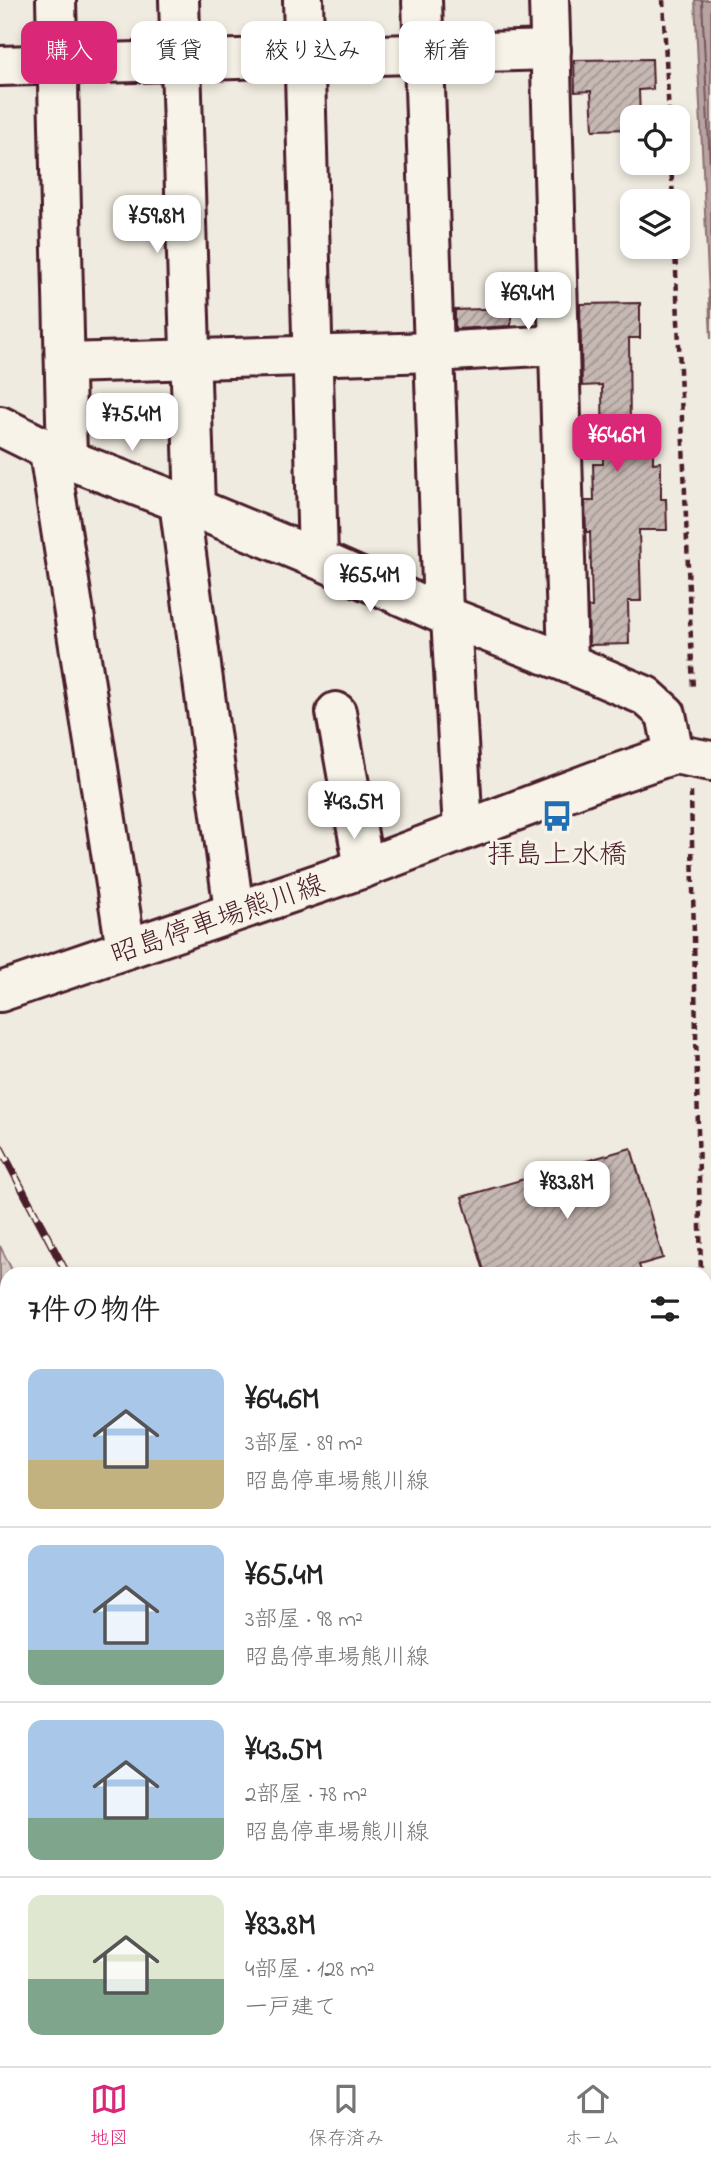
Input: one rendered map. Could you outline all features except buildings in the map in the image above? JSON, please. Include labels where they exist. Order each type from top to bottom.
[{"type":"street","points":[[56,0],[57,21]]},
{"type":"street","points":[[179,0],[180,21]]},
{"type":"street","points":[[303,0],[303,21]]},
{"type":"street","points":[[422,0],[423,21]]},
{"type":"street","points":[[549,0],[568,663]]},
{"type":"street","points":[[495,52],[551,50]]},
{"type":"street","points":[[0,66],[21,65]]},
{"type":"street","points":[[59,84],[66,363],[58,456],[126,949]]},
{"type":"street","points":[[182,84],[190,359],[187,505],[234,911]]},
{"type":"street","points":[[305,84],[318,559]]},
{"type":"street","points":[[425,84],[447,616],[463,830]]},
{"type":"street","points":[[66,363],[434,352],[558,345]]},
{"type":"street","points":[[0,426],[58,456],[187,505],[447,616],[646,696],[666,714],[692,768]]},
{"type":"street","points":[[336,712],[364,869]]},
{"type":"street","name":"昭島停車場熊川線","points":[[0,992],[364,869],[595,781],[692,768]]},
{"type":"path","points":[[663,0],[668,105]]},
{"type":"path","points":[[675,259],[693,692]]},
{"type":"path","points":[[692,768],[701,1267]]},
{"type":"shaded area","points":[[0,1246],[10,1267],[0,1267]]},
{"type":"water","points":[[695,0],[711,0],[711,339]]},
{"type":"railway","points":[[0,1147],[63,1267]]},
{"type":"place","name":"拝島上水橋","points":[[557,816]]}]
